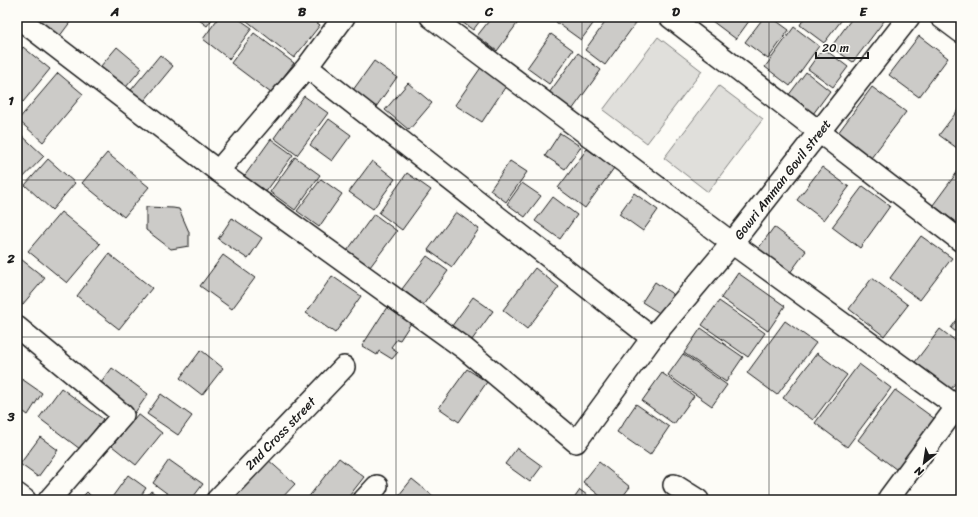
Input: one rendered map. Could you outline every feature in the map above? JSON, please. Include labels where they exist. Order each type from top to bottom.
[{"type":"street","points":[[17,17],[218,172],[307,67],[344,17]]},
{"type":"street","points":[[431,17],[732,243],[959,404],[889,498]]},
{"type":"street","points":[[670,17],[961,241]]},
{"type":"street","name":"Gowri Amman Govil street","points":[[218,172],[465,349],[576,442],[652,338],[732,243],[909,17]]},
{"type":"street","points":[[941,17],[961,32]]},
{"type":"street","points":[[307,67],[652,338]]},
{"type":"street","points":[[17,327],[123,415],[49,500]]},
{"type":"street","name":"2nd Cross street","points":[[217,500],[344,367]]},
{"type":"street","points":[[674,484],[698,500]]},
{"type":"street","points":[[17,494],[24,500]]},
{"type":"shaded area","points":[[658,37],[702,71],[647,143],[603,110]]},
{"type":"shaded area","points":[[719,86],[763,119],[708,192],[664,158]]},
{"type":"building","points":[[25,17],[74,17],[56,41]]},
{"type":"building","points":[[195,17],[214,17],[207,26]]},
{"type":"building","points":[[219,17],[236,17],[252,28],[229,59],[203,39]]},
{"type":"building","points":[[242,17],[309,17],[320,25],[294,58]]},
{"type":"building","points":[[455,17],[483,17],[473,30]]},
{"type":"building","points":[[492,17],[522,17],[497,51],[477,36]]},
{"type":"building","points":[[560,17],[598,17],[581,40],[556,22]]},
{"type":"building","points":[[609,17],[634,17],[638,20],[605,65],[585,50]]},
{"type":"building","points":[[714,17],[752,17],[736,39],[712,21]]},
{"type":"building","points":[[764,17],[771,17],[789,30],[768,59],[745,42]]},
{"type":"building","points":[[805,17],[844,17],[824,43],[800,25]]},
{"type":"building","points":[[853,17],[887,17],[853,62],[831,47]]},
{"type":"building","points":[[794,27],[819,46],[790,86],[765,67]]},
{"type":"building","points":[[254,33],[294,63],[271,93],[231,63]]},
{"type":"building","points":[[551,34],[573,50],[549,84],[527,68]]},
{"type":"building","points":[[919,36],[948,58],[919,97],[889,75]]},
{"type":"building","points":[[23,47],[50,69],[23,102],[17,97],[17,55]]},
{"type":"building","points":[[117,47],[142,68],[121,93],[95,73]]},
{"type":"building","points":[[823,48],[848,67],[833,87],[808,69]]},
{"type":"building","points":[[578,53],[601,70],[572,110],[549,93]]},
{"type":"building","points":[[160,55],[173,66],[140,106],[127,95]]},
{"type":"building","points":[[374,61],[397,77],[376,107],[353,90]]},
{"type":"building","points":[[482,66],[508,83],[482,122],[455,105]]},
{"type":"building","points":[[806,72],[830,91],[813,114],[788,96]]},
{"type":"building","points":[[58,73],[83,94],[43,142],[18,120]]},
{"type":"building","points":[[408,83],[432,103],[409,130],[385,110]]},
{"type":"building","points":[[872,87],[906,112],[868,162],[835,137]]},
{"type":"building","points":[[304,96],[328,113],[297,155],[274,138]]},
{"type":"building","points":[[961,106],[961,151],[939,135]]},
{"type":"building","points":[[329,119],[351,135],[332,161],[310,145]]},
{"type":"building","points":[[17,131],[44,156],[17,184]]},
{"type":"building","points":[[560,133],[581,147],[565,169],[545,156]]},
{"type":"building","points":[[271,139],[293,155],[265,193],[243,178]]},
{"type":"building","points":[[587,149],[614,168],[585,208],[558,188]]},
{"type":"building","points":[[107,153],[149,187],[124,217],[82,183]]},
{"type":"building","points":[[295,157],[320,175],[295,210],[270,192]]},
{"type":"building","points":[[48,159],[75,183],[52,210],[25,185]]},
{"type":"building","points":[[372,161],[395,179],[373,209],[349,192]]},
{"type":"building","points":[[510,161],[527,172],[506,202],[490,190]]},
{"type":"building","points":[[822,167],[849,187],[824,220],[797,200]]},
{"type":"building","points":[[961,167],[961,218],[957,223],[933,205]]},
{"type":"building","points":[[407,173],[431,190],[402,230],[379,213]]},
{"type":"building","points":[[321,179],[342,194],[319,227],[297,211]]},
{"type":"building","points":[[522,183],[541,196],[525,217],[507,204]]},
{"type":"building","points":[[863,186],[890,206],[860,248],[832,227]]},
{"type":"building","points":[[634,193],[658,210],[643,231],[619,214]]},
{"type":"building","points":[[553,197],[577,215],[560,239],[535,221]]},
{"type":"building","points":[[146,207],[179,209],[189,232],[189,246],[171,249],[146,230]]},
{"type":"building","points":[[61,212],[100,244],[67,283],[28,251]]},
{"type":"building","points":[[456,212],[479,229],[452,267],[428,250]]},
{"type":"building","points":[[374,214],[397,231],[370,267],[347,251]]},
{"type":"building","points":[[232,218],[262,238],[248,259],[218,239]]},
{"type":"building","points":[[774,227],[806,251],[787,277],[755,253]]},
{"type":"building","points":[[921,236],[952,258],[920,300],[890,278]]},
{"type":"building","points":[[109,254],[152,288],[119,329],[77,296]]},
{"type":"building","points":[[223,255],[255,278],[232,309],[200,286]]},
{"type":"building","points":[[17,256],[45,278],[17,311]]},
{"type":"building","points":[[427,256],[448,271],[423,305],[402,289]]},
{"type":"building","points":[[535,268],[559,287],[527,329],[503,310]]},
{"type":"building","points":[[738,273],[785,306],[768,331],[721,298]]},
{"type":"building","points":[[332,276],[361,296],[335,333],[306,313]]},
{"type":"building","points":[[872,278],[908,305],[884,336],[849,309]]},
{"type":"building","points":[[655,282],[674,295],[661,314],[642,302]]},
{"type":"building","points":[[473,297],[493,311],[469,344],[449,330]]},
{"type":"building","points":[[719,301],[765,333],[748,357],[702,325]]},
{"type":"building","points":[[387,307],[411,323],[400,340],[397,339],[391,347],[398,352],[392,359],[379,351],[377,355],[362,346]]},
{"type":"building","points":[[961,314],[961,336],[951,328]]},
{"type":"building","points":[[785,321],[816,343],[777,395],[747,373]]},
{"type":"building","points":[[701,328],[743,357],[726,382],[684,353]]},
{"type":"building","points":[[940,329],[961,345],[961,376],[951,389],[915,362]]},
{"type":"building","points":[[201,350],[223,368],[202,395],[180,378]]},
{"type":"building","points":[[817,353],[847,375],[813,420],[783,398]]},
{"type":"building","points":[[683,354],[727,385],[712,406],[668,375]]},
{"type":"building","points":[[859,364],[891,388],[847,447],[815,423]]},
{"type":"building","points":[[112,368],[148,394],[134,414],[98,387]]},
{"type":"building","points":[[467,369],[487,382],[459,422],[439,408]]},
{"type":"building","points":[[662,373],[694,396],[674,424],[642,401]]},
{"type":"building","points":[[19,377],[42,393],[28,415],[17,407],[17,379]]},
{"type":"building","points":[[61,388],[103,419],[80,449],[39,418]]},
{"type":"building","points":[[895,390],[935,419],[897,470],[858,440]]},
{"type":"building","points":[[161,394],[192,416],[178,435],[147,414]]},
{"type":"building","points":[[636,404],[669,427],[650,455],[617,432]]},
{"type":"building","points":[[138,414],[162,433],[136,465],[112,446]]},
{"type":"building","points":[[40,437],[58,450],[38,477],[20,464]]},
{"type":"building","points":[[517,448],[542,466],[530,482],[505,464]]},
{"type":"building","points":[[266,458],[295,484],[280,500],[227,500]]},
{"type":"building","points":[[339,458],[364,477],[346,500],[307,499]]},
{"type":"building","points":[[169,460],[203,484],[191,500],[176,500],[153,483]]},
{"type":"building","points":[[599,462],[630,487],[620,500],[605,500],[583,482]]},
{"type":"building","points":[[128,475],[146,488],[138,500],[110,500]]},
{"type":"building","points":[[412,479],[438,500],[395,500]]},
{"type":"building","points":[[580,490],[594,500],[573,500]]},
{"type":"building","points":[[151,491],[164,500],[144,500]]},
{"type":"building","points":[[87,492],[95,500],[79,500]]}]
